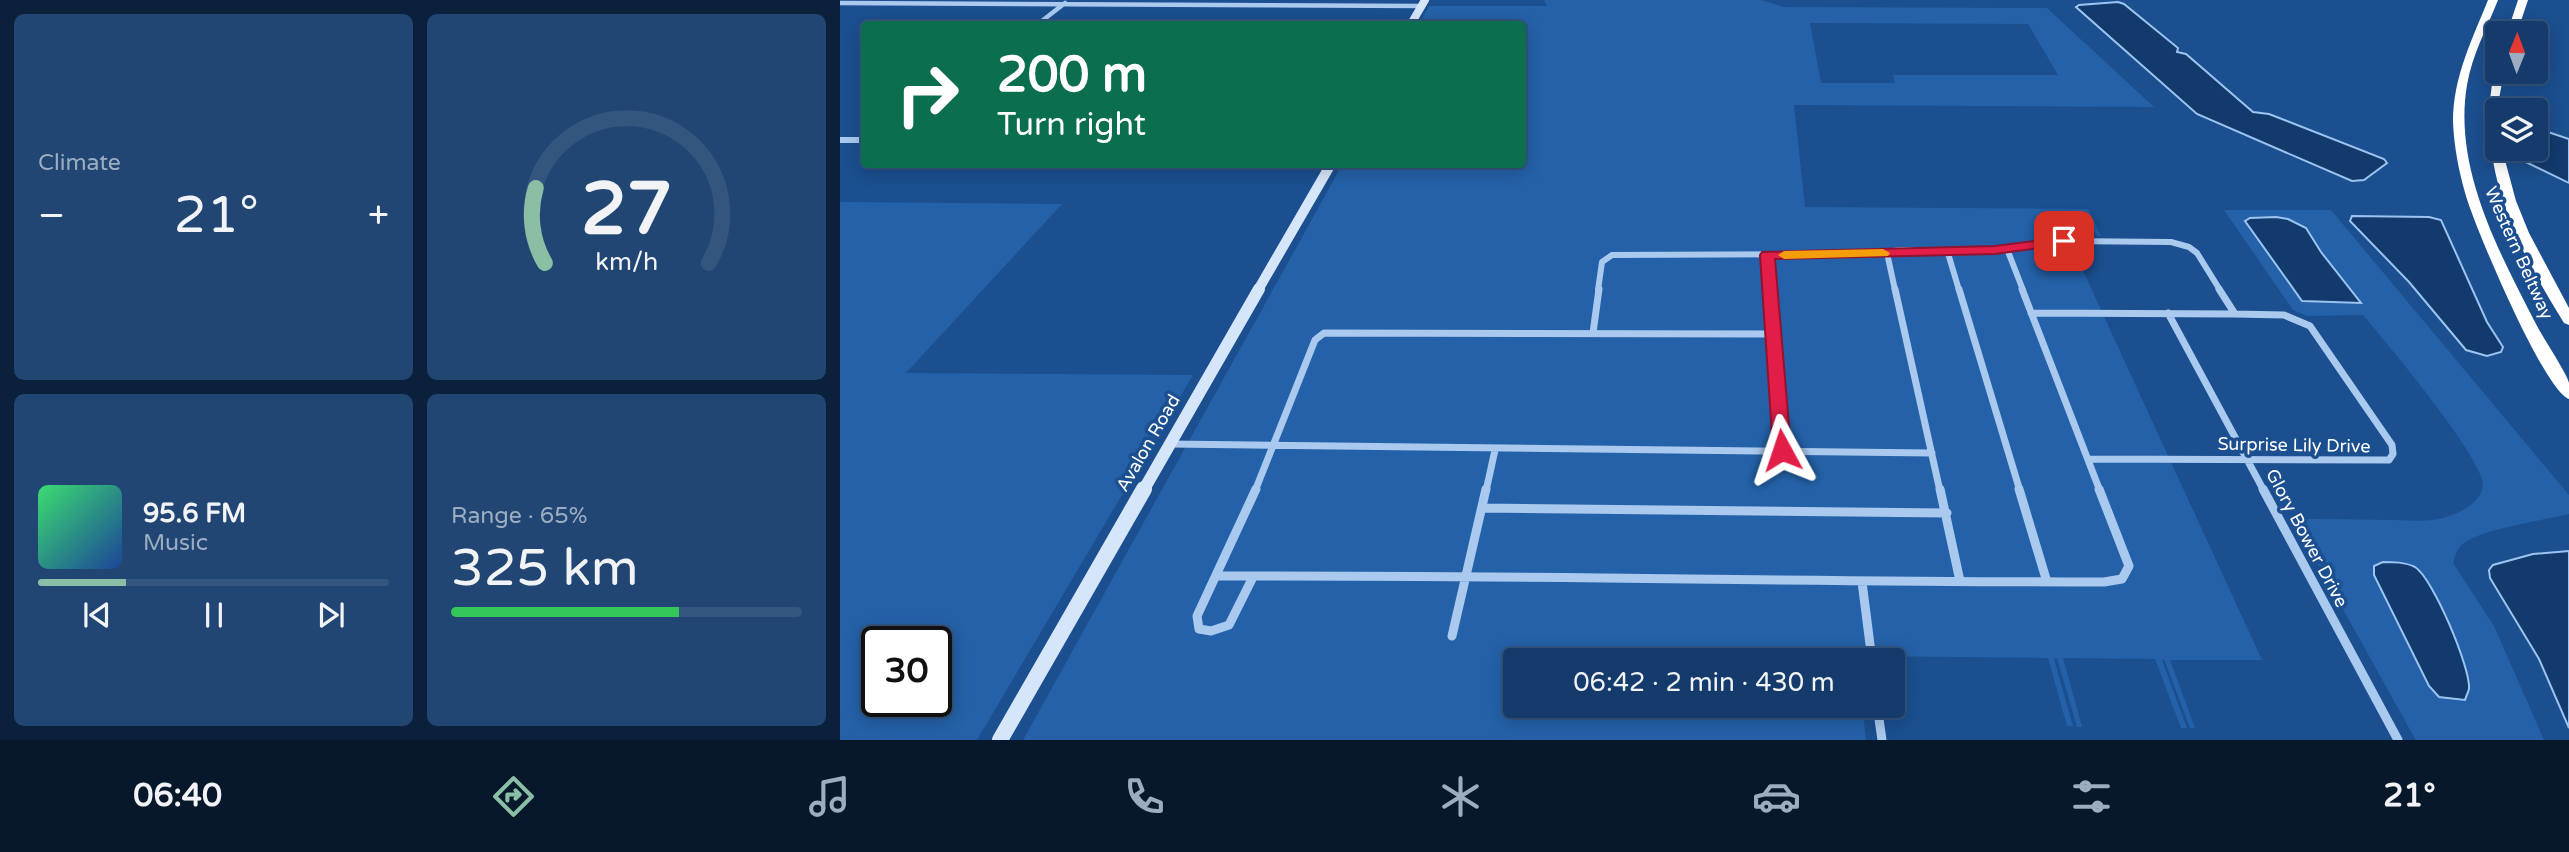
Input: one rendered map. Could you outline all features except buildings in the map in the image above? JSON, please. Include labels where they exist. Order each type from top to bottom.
[{"type":"highway","name":"Western Beltway","points":[[2493,0],[2463,77],[2459,114],[2471,195],[2489,242],[2532,331],[2568,392]]},
{"type":"highway","points":[[2516,21],[2523,0]]},
{"type":"highway","name":"Western Beltway","points":[[2497,84],[2493,114],[2498,160],[2525,242],[2569,320]]},
{"type":"main road","points":[[1413,21],[1423,3]]},
{"type":"main road","name":"Avalon Road","points":[[1000,740],[1329,168]]},
{"type":"street","points":[[1042,21],[1066,2]]},
{"type":"street","points":[[840,4],[1423,3]]},
{"type":"street","points":[[840,140],[861,140]]},
{"type":"street","points":[[1593,333],[1602,262],[1612,255],[1887,253],[2007,249],[2064,241],[2171,242],[2189,247],[2197,253],[2235,314]]},
{"type":"street","points":[[1217,576],[1467,575],[1862,582],[2047,582],[2122,579],[2129,566],[2007,249]]},
{"type":"street","points":[[1947,250],[2047,582]]},
{"type":"street","points":[[1887,253],[1960,581]]},
{"type":"street","points":[[1767,255],[1782,450]]},
{"type":"street","points":[[2031,313],[2235,314]]},
{"type":"street","name":"Glory Bower Drive","points":[[2168,313],[2398,740]]},
{"type":"street","name":"Surprise Lily Drive","points":[[2088,459],[2389,460],[2393,454],[2392,445],[2310,326],[2295,317],[2280,314],[2235,314]]},
{"type":"street","points":[[1253,577],[1229,625],[1212,631],[1199,629],[1197,615],[1266,468],[1271,446],[1315,340],[1324,333],[1772,334]]},
{"type":"street","points":[[1170,444],[1495,450],[1932,453]]},
{"type":"street","points":[[1452,636],[1495,450]]},
{"type":"street","points":[[1482,508],[1947,513]]},
{"type":"street","points":[[1862,582],[1870,648]]},
{"type":"street","points":[[1879,718],[1882,740]]},
{"type":"shaded area","points":[[1544,0],[1761,0],[1784,7],[2047,8],[2154,107],[1794,105],[1805,207],[2088,209],[2101,236],[2097,236],[2093,230],[2094,236],[2067,236],[2262,660],[2170,660],[2195,728],[2190,728],[2164,659],[2162,660],[2187,728],[2181,728],[2155,659],[2063,658],[2082,727],[2077,727],[2057,658],[2054,659],[2073,726],[2067,726],[2048,658],[1905,657],[1905,648],[1503,648],[1503,718],[1863,718],[1866,740],[1023,740],[1340,168],[1526,168],[1526,21],[1421,21],[1429,6],[1547,6]],"holes":[[[1810,23],[2028,24],[2058,75],[1893,75],[1895,83],[1821,83]]]},
{"type":"shaded area","points":[[2118,2],[2178,48],[2177,52],[2186,54],[2253,112],[2269,114],[2384,159],[2387,163],[2364,180],[2352,181],[2197,114],[2076,7]]},
{"type":"shaded area","points":[[2548,132],[2569,139],[2569,183],[2524,161],[2548,161]]},
{"type":"shaded area","points":[[840,202],[1062,204],[906,373],[1193,375],[977,740],[840,740]]},
{"type":"shaded area","points":[[2224,210],[2331,210],[2569,495],[2569,514],[2498,529],[2471,539],[2459,548],[2453,563],[2494,626],[2544,740],[2416,740],[2414,737],[2293,519],[2435,520],[2465,509],[2475,501],[2483,485],[2479,471],[2432,400],[2363,315],[2307,316],[2293,310]]},
{"type":"shaded area","points":[[2352,216],[2429,217],[2441,220],[2487,322],[2503,347],[2501,352],[2487,356],[2466,350],[2409,282],[2350,221]]},
{"type":"shaded area","points":[[2250,218],[2288,219],[2306,228],[2361,303],[2302,301],[2245,221]]},
{"type":"shaded area","points":[[2569,551],[2569,728],[2539,659],[2490,578],[2489,570],[2493,565],[2533,554]]},
{"type":"shaded area","points":[[2383,562],[2415,567],[2431,588],[2450,625],[2464,663],[2469,689],[2465,700],[2439,697],[2429,686],[2374,575],[2374,566]]},
{"type":"slow traffic","points":[[1784,255],[1883,253]]},
{"type":"route","points":[[1782,450],[1767,255],[1995,250],[2064,241]]}]
